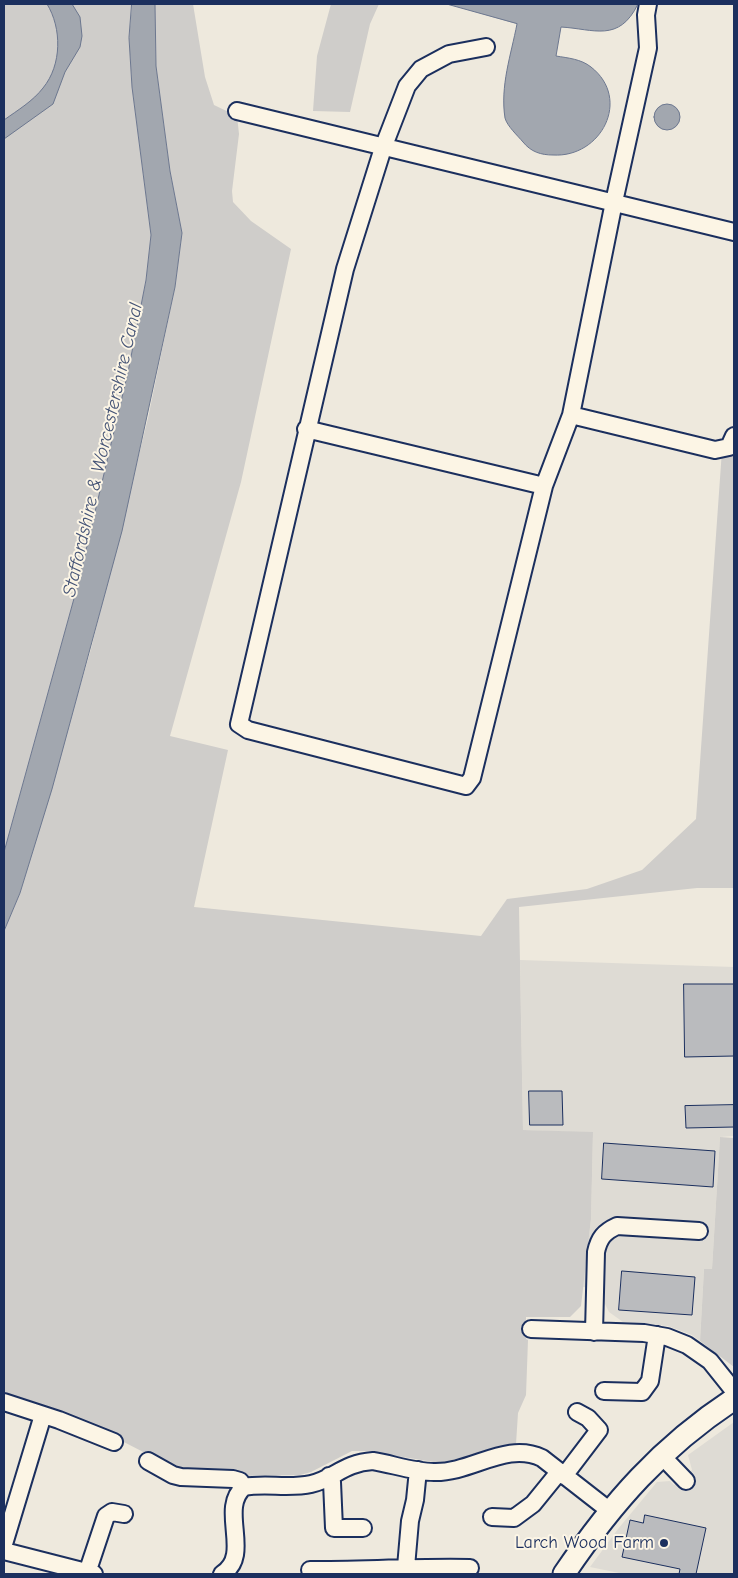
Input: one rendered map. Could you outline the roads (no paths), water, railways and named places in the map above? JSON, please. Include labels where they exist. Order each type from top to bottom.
[{"type":"main road","points":[[564,1574],[610,1511],[661,1454],[734,1399]]},
{"type":"street","points":[[486,47],[449,54],[421,69],[407,86],[383,148],[345,269],[306,429],[239,724],[248,730],[466,786],[472,778],[544,486],[571,415],[614,202],[648,48],[646,16],[648,4]]},
{"type":"street","points":[[236,111],[734,232]]},
{"type":"street","points":[[571,415],[714,450],[733,445]]},
{"type":"street","points":[[306,429],[544,486]]},
{"type":"street","points":[[594,1332],[596,1252],[599,1241],[606,1231],[617,1226],[700,1231]]},
{"type":"street","points":[[531,1329],[657,1335],[687,1345],[710,1361],[734,1391]]},
{"type":"street","points":[[604,1392],[642,1392],[650,1381],[657,1335]]},
{"type":"street","points":[[4,1402],[114,1442]]},
{"type":"street","points":[[492,1517],[514,1518],[533,1504],[562,1474],[591,1453],[599,1430],[588,1418],[577,1412]]},
{"type":"street","points":[[4,1544],[51,1418]]},
{"type":"street","points":[[222,1574],[230,1568],[235,1555],[233,1507],[236,1496],[244,1487],[312,1484],[354,1463],[368,1461],[434,1472],[454,1470],[517,1451],[529,1452],[542,1458],[610,1511]]},
{"type":"street","points":[[661,1454],[686,1481]]},
{"type":"street","points":[[148,1461],[173,1475],[233,1479],[240,1481],[244,1487]]},
{"type":"street","points":[[406,1567],[410,1521],[415,1500],[418,1470]]},
{"type":"street","points":[[329,1476],[332,1482],[334,1528],[363,1528]]},
{"type":"street","points":[[4,1551],[90,1573],[106,1516],[112,1512],[124,1514]]},
{"type":"street","points":[[310,1570],[381,1572],[406,1567],[470,1568]]},
{"type":"place","name":"Larch Wood Farm","points":[[664,1543]]},
{"type":"water label","name":"Staffordshire & Worcestershire Canal","points":[[103,450]]}]
